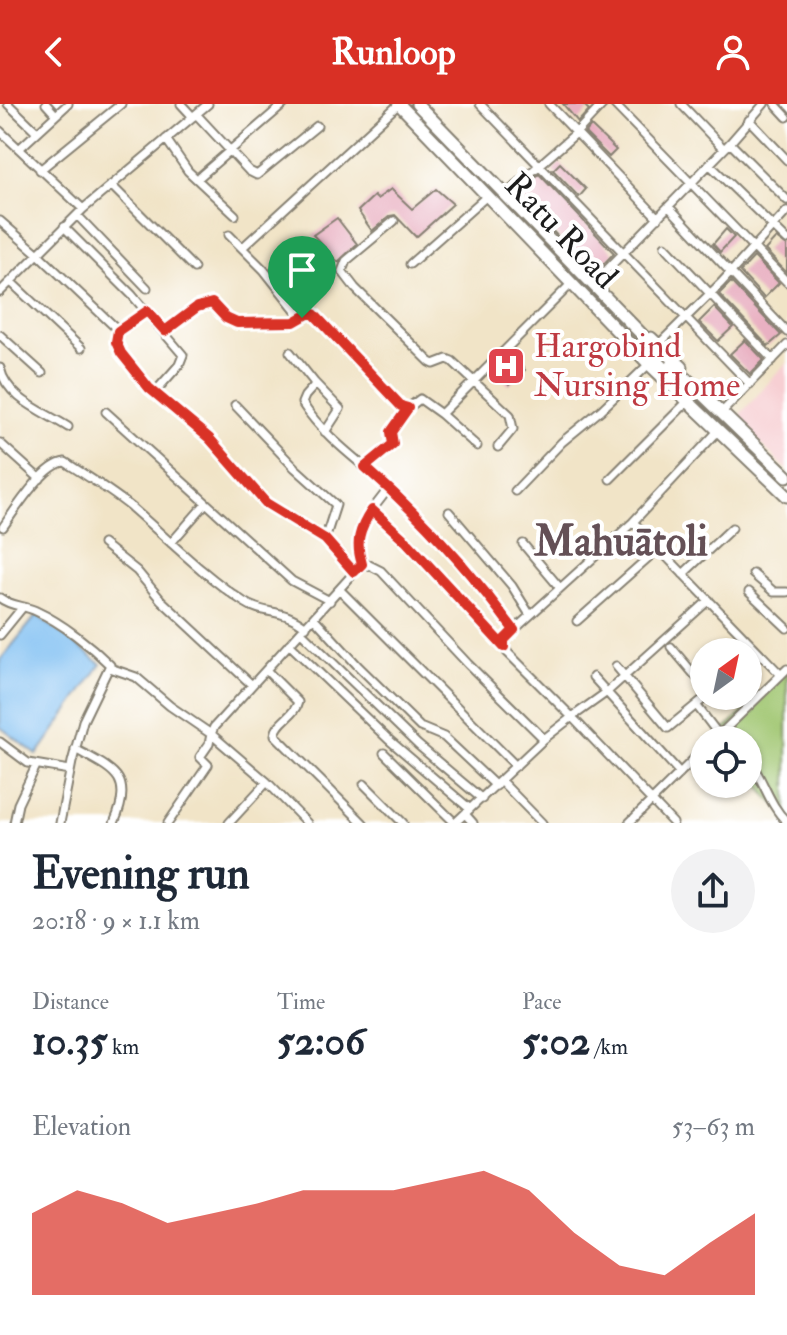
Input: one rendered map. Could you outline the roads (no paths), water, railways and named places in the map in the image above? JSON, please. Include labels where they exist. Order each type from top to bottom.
[{"type":"main road","name":"Ratu Road","points":[[399,104],[649,364],[787,496]]},
{"type":"main road","points":[[407,104],[597,301],[787,486]]},
{"type":"main road","points":[[417,104],[602,296],[787,476]]},
{"type":"main road","name":"Ratu Road","points":[[426,104],[595,282],[787,470]]},
{"type":"street","points":[[8,104],[37,132]]},
{"type":"street","points":[[46,104],[56,115]]},
{"type":"street","points":[[19,149],[68,104]]},
{"type":"street","points":[[40,170],[121,104]]},
{"type":"street","points":[[181,104],[249,171],[257,175],[317,126]]},
{"type":"street","points":[[0,292],[80,212],[208,104]]},
{"type":"street","points":[[197,179],[284,104]]},
{"type":"street","points":[[243,247],[399,104]]},
{"type":"street","points":[[480,104],[750,384]]},
{"type":"street","points":[[549,104],[658,218]]},
{"type":"street","points":[[510,191],[575,134],[603,104]]},
{"type":"street","points":[[614,104],[787,282]]},
{"type":"street","points":[[681,104],[787,200]]},
{"type":"street","points":[[749,104],[757,111]]},
{"type":"street","points":[[595,282],[764,104]]},
{"type":"street","points":[[775,104],[787,117]]},
{"type":"street","points":[[749,120],[787,160]]},
{"type":"street","points":[[0,131],[80,212],[147,288]]},
{"type":"street","points":[[166,139],[180,161],[235,215]]},
{"type":"street","points":[[709,164],[787,240]]},
{"type":"street","points":[[111,185],[194,268]]},
{"type":"street","points":[[410,264],[488,195]]},
{"type":"street","points":[[669,207],[787,332]]},
{"type":"street","points":[[658,345],[787,211]]},
{"type":"street","points":[[0,221],[117,329],[116,342],[121,353],[154,393],[209,438],[266,503],[325,539],[354,572]]},
{"type":"street","points":[[394,221],[346,261],[342,271],[355,288],[430,362],[452,361],[513,419],[513,429],[498,447]]},
{"type":"street","points":[[64,227],[147,311],[181,351],[183,360],[154,393]]},
{"type":"street","points":[[229,235],[243,247],[302,318]]},
{"type":"street","points":[[665,246],[773,360]]},
{"type":"street","points":[[11,282],[81,348]]},
{"type":"street","points":[[441,414],[571,284]]},
{"type":"street","points":[[165,331],[197,307],[212,303],[226,318],[237,323],[294,322],[314,314],[401,406],[408,408]]},
{"type":"street","points":[[117,334],[147,311]]},
{"type":"street","points":[[0,335],[42,373]]},
{"type":"street","points":[[725,409],[787,345]]},
{"type":"street","points":[[290,352],[340,409],[325,432]]},
{"type":"street","points":[[515,491],[562,442],[649,364]]},
{"type":"street","points":[[0,368],[4,383],[18,396],[68,427]]},
{"type":"street","points":[[314,382],[302,403],[325,432],[389,488],[464,566],[514,630]]},
{"type":"street","points":[[365,467],[393,444],[391,432],[408,408],[420,399],[477,446]]},
{"type":"street","points":[[610,479],[688,401]]},
{"type":"street","points":[[235,405],[295,468],[336,505],[325,539]]},
{"type":"street","points":[[106,412],[292,581],[330,601]]},
{"type":"street","points":[[504,647],[504,640],[633,522],[718,431]]},
{"type":"street","points":[[0,443],[40,479]]},
{"type":"street","points":[[3,527],[40,479],[56,463],[65,462],[130,506],[247,605],[291,616],[418,745],[482,799]]},
{"type":"street","points":[[362,564],[356,547],[362,525],[389,488]]},
{"type":"street","points":[[171,543],[206,503]]},
{"type":"street","points":[[372,510],[405,540],[673,823]]},
{"type":"street","points":[[449,512],[512,586],[530,615]]},
{"type":"street","points":[[633,522],[745,638]]},
{"type":"street","points":[[683,574],[732,528]]},
{"type":"street","points":[[103,544],[137,571],[161,600],[252,685]]},
{"type":"street","points":[[523,544],[560,588]]},
{"type":"street","points":[[577,621],[659,548]]},
{"type":"street","points":[[168,823],[208,765],[200,757],[209,744],[211,734],[362,564],[381,571],[544,739]]},
{"type":"street","points":[[753,574],[774,592],[787,592]]},
{"type":"street","points":[[340,590],[516,766]]},
{"type":"street","points":[[749,592],[787,628]]},
{"type":"street","points":[[0,598],[12,606],[39,612],[107,662],[110,668],[136,677],[170,706],[211,734],[267,782],[307,823]]},
{"type":"street","points":[[384,753],[455,823],[544,739],[606,692],[709,600]]},
{"type":"street","points":[[0,635],[22,608]]},
{"type":"street","points":[[314,618],[420,727],[444,737],[542,823]]},
{"type":"street","points":[[289,644],[467,812],[473,823]]},
{"type":"street","points":[[671,647],[690,669]]},
{"type":"street","points":[[728,726],[784,672],[762,654]]},
{"type":"street","points":[[616,666],[668,728],[692,710]]},
{"type":"street","points":[[60,823],[75,749],[87,710],[110,668]]},
{"type":"street","points":[[266,670],[298,702],[295,710],[279,725],[275,735],[363,823]]},
{"type":"street","points":[[593,677],[680,773]]},
{"type":"street","points":[[0,742],[22,760],[36,766],[70,770]]},
{"type":"street","points":[[75,749],[101,763],[119,779],[123,797],[114,823]]},
{"type":"street","points":[[631,822],[690,763]]},
{"type":"street","points":[[14,823],[18,804],[36,766]]},
{"type":"street","points":[[229,823],[267,782]]},
{"type":"street","points":[[762,783],[774,809],[787,822]]},
{"type":"street","points":[[364,784],[403,823]]},
{"type":"water","points":[[37,615],[101,664],[37,755],[0,727],[0,660]]},
{"type":"place","name":"Hargobind Nursing Home","points":[[506,366]]},
{"type":"district","name":"Mahuātoli","points":[[621,542]]}]
